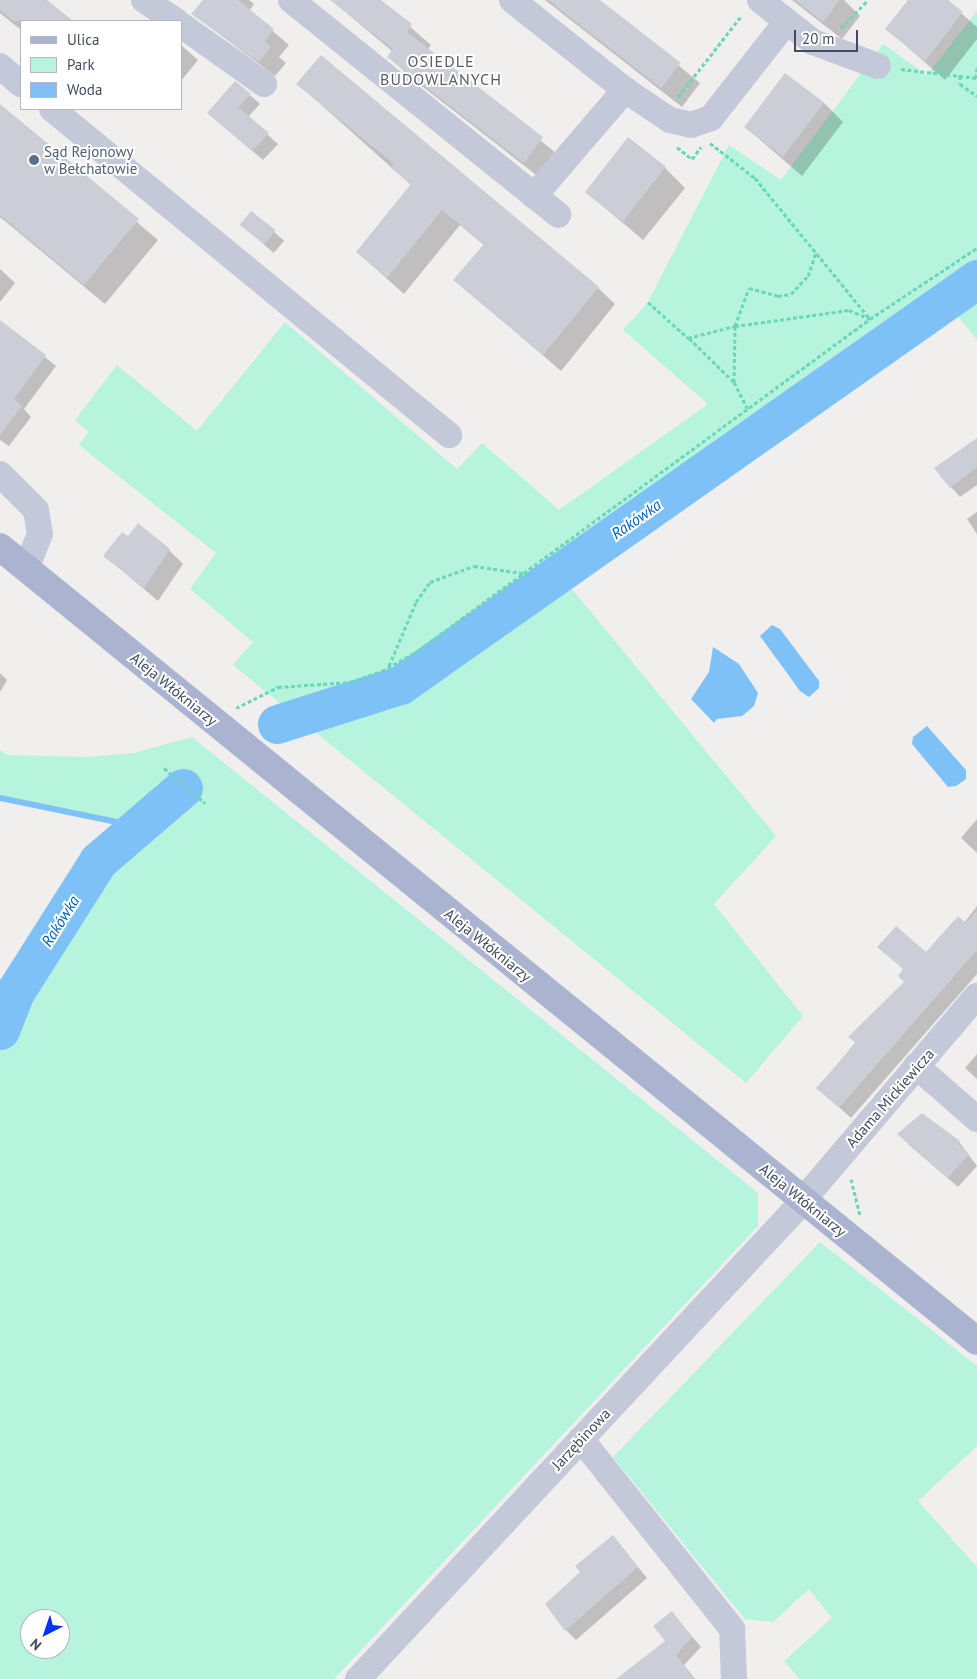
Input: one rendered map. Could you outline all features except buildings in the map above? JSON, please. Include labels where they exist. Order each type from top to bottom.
[{"type":"main road","name":"Aleja Włókniarzy","points":[[0,547],[228,717],[262,761],[977,1341]]},
{"type":"street","points":[[144,0],[174,20]]},
{"type":"street","points":[[291,0],[558,215]]},
{"type":"street","points":[[512,0],[625,90],[670,120],[703,122],[711,118],[787,21]]},
{"type":"street","points":[[754,4],[787,21],[813,42],[878,66]]},
{"type":"street","points":[[182,26],[264,84]]},
{"type":"street","points":[[0,66],[20,83]]},
{"type":"street","points":[[534,196],[625,90]]},
{"type":"street","points":[[53,110],[449,435]]},
{"type":"street","points":[[0,474],[36,510],[40,534],[26,568]]},
{"type":"street","name":"Adama Mickiewicza","points":[[802,1199],[977,996]]},
{"type":"street","points":[[916,1066],[977,1119]]},
{"type":"street","name":"Jarzębinowa","points":[[358,1679],[802,1199]]},
{"type":"street","points":[[581,1439],[732,1629],[734,1679]]},
{"type":"path","points":[[672,102],[754,4]]},
{"type":"path","points":[[878,66],[976,78],[977,68]]},
{"type":"path","points":[[960,75],[960,84],[977,96]]},
{"type":"path","points":[[706,140],[755,178],[870,319]]},
{"type":"path","points":[[672,142],[692,158]]},
{"type":"path","points":[[228,717],[278,687],[350,682],[389,667],[528,574],[870,319],[977,248]]},
{"type":"path","points":[[734,382],[734,326],[749,288],[778,296],[791,294],[808,276],[816,253]]},
{"type":"path","points":[[648,302],[734,382],[748,409]]},
{"type":"path","points":[[688,338],[734,326],[849,310],[870,319]]},
{"type":"path","points":[[389,667],[416,602],[430,582],[474,566],[528,574]]},
{"type":"path","points":[[164,768],[205,802]]},
{"type":"green space","points":[[977,11],[977,340],[950,306],[562,577],[776,836],[714,904],[803,1016],[746,1083],[233,665],[253,642],[190,589],[216,553],[79,445],[89,432],[75,420],[117,365],[197,431],[285,322],[457,469],[482,443],[559,510],[708,404],[623,330],[648,302],[729,145],[781,180],[883,44],[927,75]]},
{"type":"green space","points":[[192,737],[758,1193],[758,1226],[334,1679],[0,1679],[0,1030],[15,992],[98,861],[141,828],[0,798],[0,750],[7,755],[86,757],[134,753]]},
{"type":"green space","points":[[820,1242],[977,1366],[977,1446],[918,1501],[977,1567],[977,1679],[800,1679],[784,1661],[832,1618],[809,1589],[773,1622],[745,1619],[613,1457]]},
{"type":"water","points":[[772,625],[780,629],[819,681],[819,688],[809,697],[800,691],[760,636]]},
{"type":"water","points":[[713,647],[739,664],[758,693],[754,706],[742,716],[717,719],[714,723],[691,699],[709,672]]},
{"type":"water","points":[[927,726],[966,770],[966,779],[956,786],[948,787],[912,744],[913,737]]},
{"type":"waterway","name":"Rakówka","points":[[277,724],[400,685],[977,279]]},
{"type":"waterway","name":"Rakówka","points":[[0,1030],[15,992],[98,861],[183,788]]},
{"type":"waterway","name":"Rakówka","points":[[0,798],[141,827]]},
{"type":"place","name":"Sąd Rejonowy w Bełchatowie","points":[[34,160]]},
{"type":"district","name":"OSIEDLE BUDOWLANYCH","points":[[441,70]]}]
